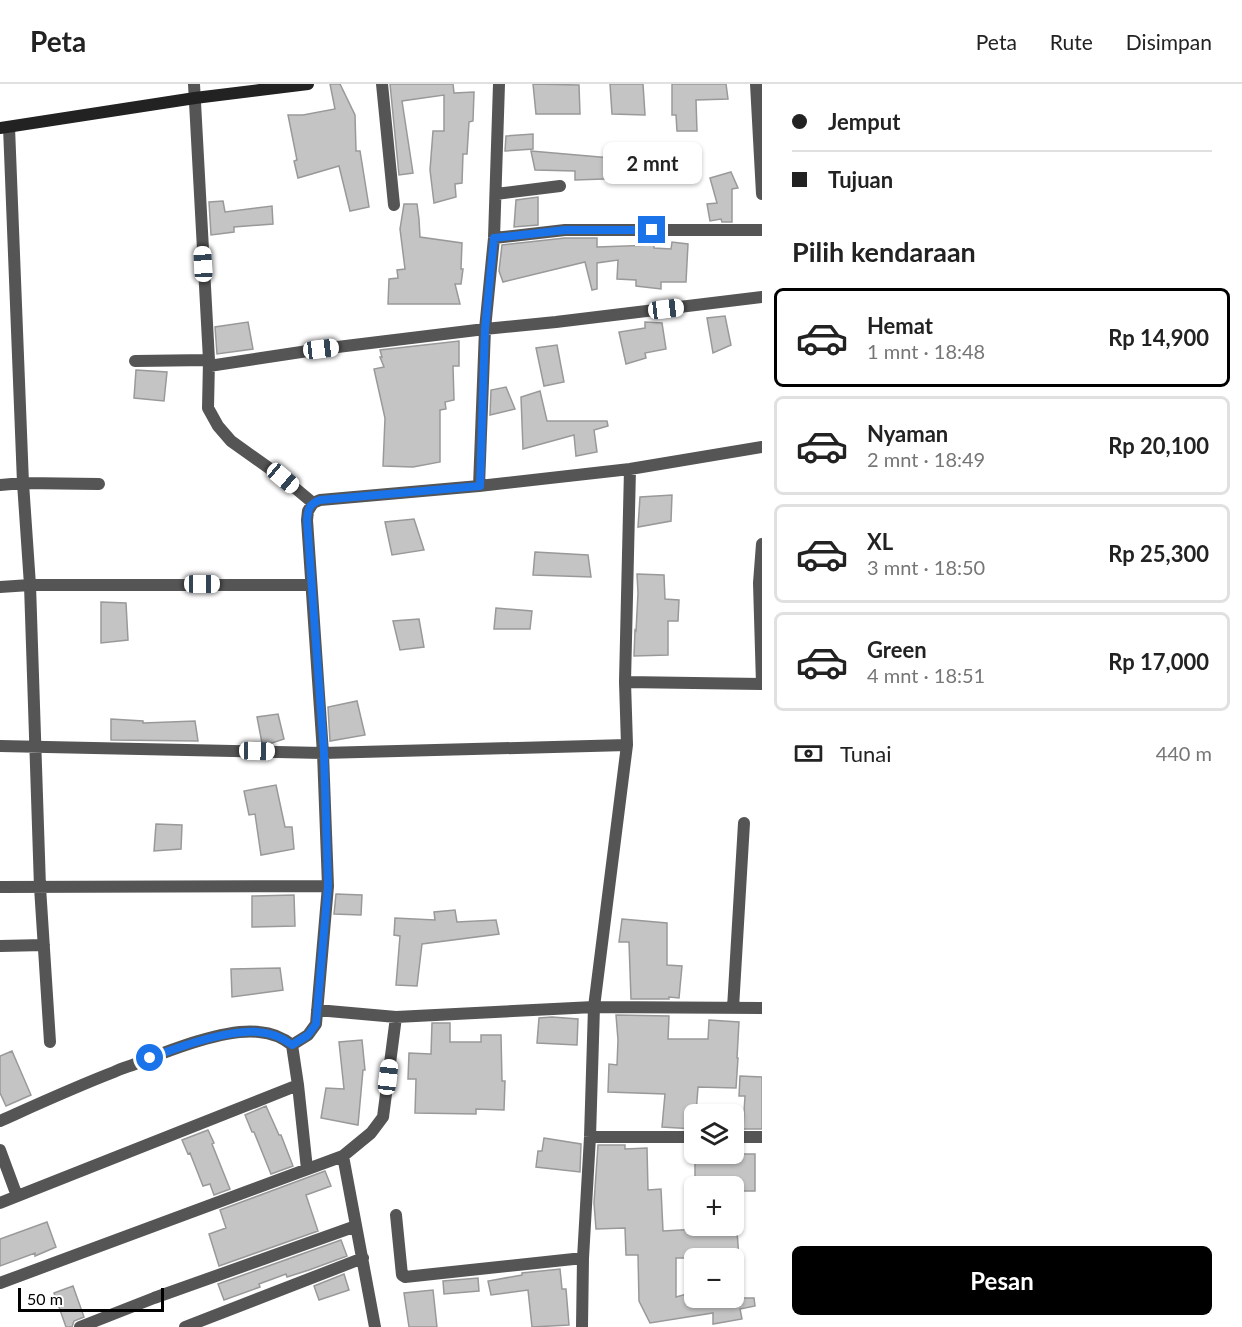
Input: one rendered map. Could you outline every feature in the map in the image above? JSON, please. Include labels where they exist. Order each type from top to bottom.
[{"type":"street","points":[[194,84],[209,363],[208,408],[218,426],[231,441],[283,478],[313,503]]},
{"type":"street","points":[[50,1042],[40,888],[30,585],[4,128],[195,98],[308,84]]},
{"type":"street","points":[[382,84],[394,205]]},
{"type":"street","points":[[480,486],[485,329],[494,238],[499,84]]},
{"type":"street","points":[[756,84],[762,194]]},
{"type":"street","points":[[496,194],[560,186]]},
{"type":"street","points":[[494,238],[565,230],[762,230]]},
{"type":"street","points":[[135,361],[209,363],[762,297]]},
{"type":"street","points":[[292,1045],[308,1035],[316,1024],[328,886],[324,753],[307,520],[308,511],[313,503],[320,500],[480,486],[630,469],[762,447]]},
{"type":"street","points":[[582,1327],[594,1007],[627,745],[625,682],[630,469]]},
{"type":"street","points":[[0,485],[99,484]]},
{"type":"street","points":[[625,682],[762,684],[759,583],[762,544]]},
{"type":"street","points":[[0,587],[30,585],[311,585]]},
{"type":"street","points":[[0,746],[324,753],[627,745]]},
{"type":"street","points":[[733,1008],[744,823]]},
{"type":"street","points":[[0,887],[328,886]]},
{"type":"street","points":[[0,946],[44,945]]},
{"type":"street","points":[[318,1010],[396,1017],[594,1007],[762,1008]]},
{"type":"street","points":[[0,1283],[343,1156],[371,1133],[383,1118],[396,1017]]},
{"type":"street","points":[[0,1121],[115,1071],[164,1053],[197,1042],[257,1031],[273,1034],[292,1045],[308,1169]]},
{"type":"street","points":[[0,1203],[298,1084]]},
{"type":"street","points":[[590,1137],[684,1137]]},
{"type":"street","points":[[744,1137],[762,1137]]},
{"type":"street","points":[[0,1150],[17,1196]]},
{"type":"street","points":[[343,1156],[375,1327]]},
{"type":"street","points":[[396,1215],[402,1275],[405,1277],[583,1258]]},
{"type":"street","points":[[80,1327],[154,1298],[356,1226]]},
{"type":"street","points":[[185,1327],[363,1258]]},
{"type":"building","points":[[330,84],[340,84],[355,115],[356,151],[360,151],[369,207],[350,211],[339,166],[298,178],[294,161],[297,160],[288,115],[303,115],[335,109]]},
{"type":"building","points":[[390,84],[453,84],[454,93],[474,92],[473,121],[469,122],[467,154],[463,154],[462,183],[455,184],[456,197],[434,203],[430,170],[433,131],[444,131],[444,95],[402,101],[413,173],[399,175]]},
{"type":"building","points":[[533,84],[579,85],[580,114],[536,114]]},
{"type":"building","points":[[610,84],[643,84],[645,115],[612,114]]},
{"type":"building","points":[[672,84],[726,84],[728,99],[696,100],[697,131],[677,131],[676,115],[672,115]]},
{"type":"building","points":[[533,134],[533,149],[505,151],[506,136]]},
{"type":"building","points":[[531,151],[634,160],[633,178],[575,180],[575,171],[535,170]]},
{"type":"building","points":[[731,172],[738,188],[732,189],[732,222],[722,222],[721,219],[710,221],[707,204],[717,203],[710,178]]},
{"type":"building","points":[[538,197],[538,225],[514,227],[516,200]]},
{"type":"building","points":[[223,201],[225,212],[272,206],[273,224],[234,227],[234,232],[211,235],[209,202]]},
{"type":"building","points":[[404,204],[417,204],[420,237],[462,243],[461,284],[455,284],[460,304],[388,304],[389,279],[398,278],[397,270],[405,269],[400,229]]},
{"type":"building","points":[[565,238],[597,238],[597,247],[654,245],[654,248],[671,249],[672,242],[688,244],[686,282],[661,282],[661,289],[636,286],[636,280],[617,279],[618,260],[597,263],[597,289],[592,290],[585,262],[503,282],[499,271],[502,245]]},
{"type":"building","points":[[725,316],[731,345],[713,353],[707,318]]},
{"type":"building","points":[[248,322],[253,349],[217,354],[215,327]]},
{"type":"building","points":[[645,322],[662,323],[666,349],[645,353],[646,358],[626,364],[619,332],[645,328]]},
{"type":"building","points":[[459,341],[459,366],[453,366],[454,400],[445,402],[446,409],[440,410],[440,462],[413,467],[383,466],[385,418],[374,369],[384,367],[380,350]]},
{"type":"building","points":[[557,345],[564,382],[544,386],[536,348]]},
{"type":"building","points":[[136,370],[167,372],[164,401],[134,398]]},
{"type":"building","points":[[506,387],[515,409],[490,415],[491,390]]},
{"type":"building","points":[[540,391],[547,421],[607,421],[608,426],[594,430],[597,452],[576,456],[574,435],[523,449],[521,397]]},
{"type":"building","points":[[672,495],[671,521],[638,527],[640,497]]},
{"type":"building","points":[[414,519],[424,550],[392,555],[385,522]]},
{"type":"building","points":[[535,552],[588,555],[591,577],[533,575]]},
{"type":"building","points":[[637,574],[664,575],[665,599],[679,600],[678,621],[668,621],[668,655],[634,656]]},
{"type":"building","points":[[101,602],[126,603],[128,640],[101,643]]},
{"type":"building","points":[[496,608],[532,611],[530,629],[494,629]]},
{"type":"building","points":[[419,619],[424,647],[400,650],[393,621]]},
{"type":"building","points":[[357,701],[365,735],[330,741],[328,707]]},
{"type":"building","points":[[278,714],[284,739],[269,744],[262,743],[257,717]]},
{"type":"building","points":[[111,719],[143,721],[143,723],[195,721],[198,741],[111,740]]},
{"type":"building","points":[[276,785],[285,827],[292,827],[294,849],[261,855],[255,814],[249,815],[244,791]]},
{"type":"building","points":[[156,824],[182,825],[181,849],[154,851]]},
{"type":"building","points":[[336,894],[362,895],[361,915],[334,914]]},
{"type":"building","points":[[294,895],[295,926],[252,927],[252,896]]},
{"type":"building","points":[[455,910],[457,922],[496,920],[499,934],[422,944],[417,986],[396,985],[400,936],[394,935],[395,918],[435,920],[434,912]]},
{"type":"building","points":[[622,919],[667,923],[667,965],[682,966],[679,998],[631,999],[629,942],[619,942]]},
{"type":"building","points":[[280,968],[283,990],[232,997],[231,969]]},
{"type":"building","points":[[616,1015],[669,1016],[668,1039],[708,1039],[709,1020],[739,1022],[736,1088],[698,1087],[697,1104],[684,1104],[684,1128],[662,1127],[665,1094],[608,1092],[609,1064],[617,1065]]},
{"type":"building","points":[[539,1018],[578,1019],[577,1045],[537,1043]]},
{"type":"building","points":[[432,1023],[450,1023],[450,1042],[481,1042],[481,1035],[501,1035],[502,1081],[505,1081],[504,1110],[476,1109],[476,1114],[415,1113],[416,1079],[408,1079],[409,1053],[431,1054]]},
{"type":"building","points":[[362,1040],[365,1070],[363,1070],[358,1125],[321,1118],[326,1088],[344,1089],[339,1042]]},
{"type":"building","points":[[12,1051],[31,1095],[6,1106],[0,1093],[0,1056]]},
{"type":"building","points":[[740,1076],[762,1077],[762,1129],[744,1129],[745,1096],[739,1096]]},
{"type":"building","points":[[266,1106],[293,1166],[271,1174],[245,1115]]},
{"type":"building","points":[[208,1130],[230,1189],[214,1195],[210,1184],[203,1186],[190,1153],[188,1154],[182,1140]]},
{"type":"building","points":[[544,1138],[581,1144],[580,1172],[536,1167],[538,1151],[542,1151]]},
{"type":"building","points":[[598,1145],[625,1145],[625,1149],[647,1148],[648,1190],[661,1189],[663,1231],[684,1230],[684,1236],[737,1236],[738,1248],[684,1248],[684,1258],[676,1258],[676,1297],[684,1295],[684,1308],[744,1308],[744,1298],[754,1298],[755,1306],[740,1309],[742,1319],[713,1324],[713,1313],[650,1323],[639,1301],[638,1255],[626,1255],[625,1228],[596,1229],[594,1203]]},
{"type":"building","points":[[744,1154],[755,1154],[755,1191],[744,1191],[744,1176],[695,1176],[695,1164],[744,1164]]},
{"type":"building","points":[[325,1171],[331,1186],[306,1195],[318,1231],[219,1266],[209,1234],[226,1228],[220,1210]]},
{"type":"building","points":[[47,1222],[56,1247],[0,1266],[0,1239]]},
{"type":"building","points":[[341,1240],[347,1256],[287,1277],[286,1274],[259,1284],[260,1287],[224,1300],[218,1284]]},
{"type":"building","points":[[560,1269],[562,1289],[566,1289],[569,1325],[532,1327],[528,1290],[491,1295],[488,1281],[522,1275],[522,1273]]},
{"type":"building","points":[[344,1274],[349,1290],[319,1300],[314,1286]]},
{"type":"building","points":[[478,1278],[479,1291],[444,1294],[443,1281]]},
{"type":"building","points":[[73,1286],[84,1317],[74,1321],[72,1327],[66,1327],[54,1293]]},
{"type":"building","points":[[433,1290],[437,1327],[409,1327],[404,1293]]},
{"type":"route","points":[[150,1058],[197,1042],[257,1031],[273,1034],[292,1045],[308,1035],[316,1024],[328,886],[324,753],[308,511],[313,503],[320,500],[480,486],[485,329],[494,238],[565,230],[652,230]]}]
